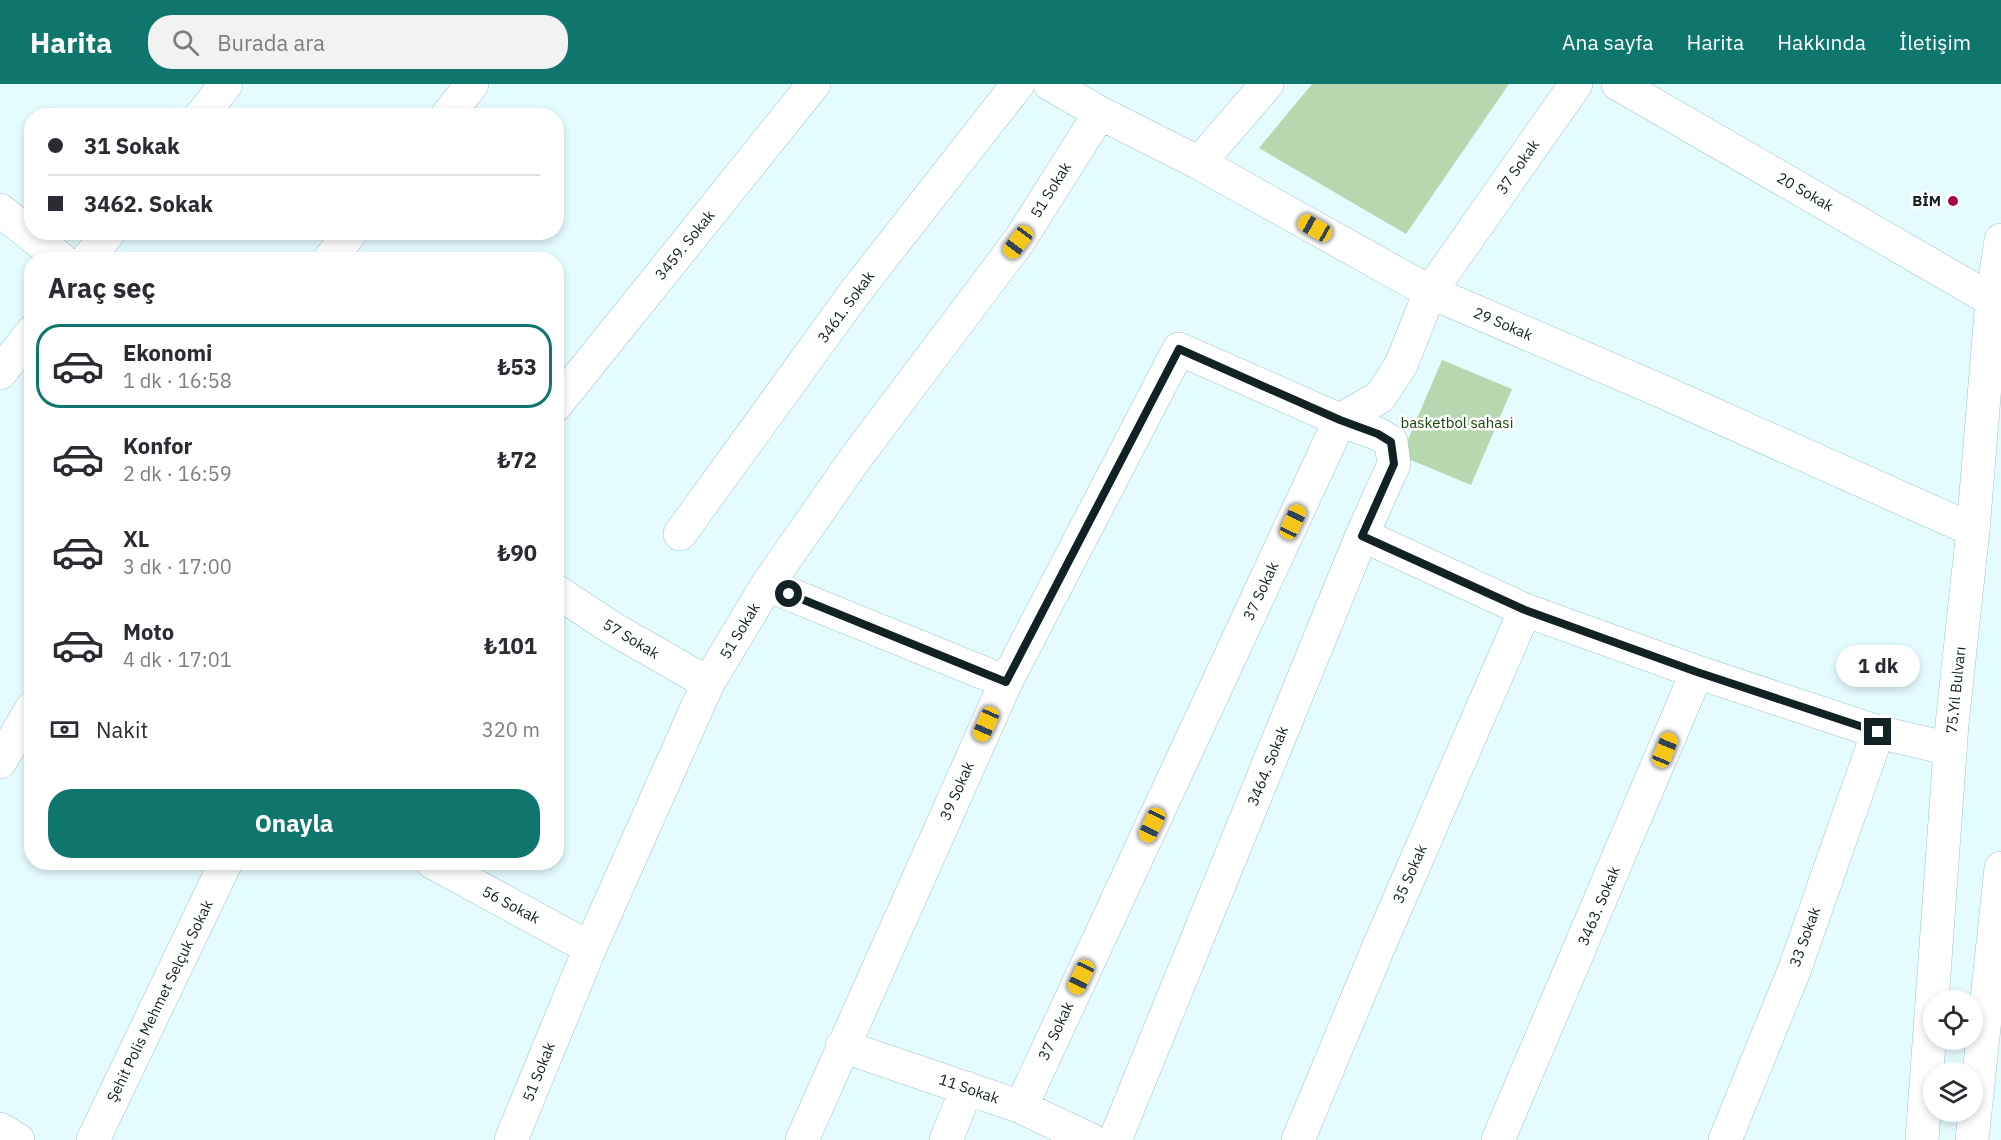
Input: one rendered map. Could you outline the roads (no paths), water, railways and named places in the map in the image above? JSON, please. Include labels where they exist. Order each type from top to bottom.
[{"type":"street","points":[[207,108],[226,84]]},
{"type":"street","points":[[453,108],[472,84]]},
{"type":"street","name":"3459. Sokak","points":[[564,395],[814,84]]},
{"type":"street","name":"3461. Sokak","points":[[680,534],[856,291],[1018,84]]},
{"type":"street","name":"29 Sokak","points":[[1050,84],[1199,163],[1430,292],[1672,396],[1973,530]]},
{"type":"street","points":[[1199,163],[1267,84]]},
{"type":"street","name":"37 Sokak","points":[[1021,1107],[1340,420],[1380,397],[1401,365],[1430,292],[1576,84]]},
{"type":"street","name":"20 Sokak","points":[[1618,84],[1992,300]]},
{"type":"street","name":"51 Sokak","points":[[511,1140],[590,948],[708,683],[767,585],[855,459],[1018,242],[1100,112]]},
{"type":"street","points":[[0,210],[24,229]]},
{"type":"street","points":[[37,240],[52,252]]},
{"type":"street","points":[[93,252],[103,240]]},
{"type":"street","points":[[335,252],[345,240]]},
{"type":"street","name":"75.Yıl Bulvarı","points":[[1922,1140],[1950,749],[1973,530],[1992,300],[2001,240]]},
{"type":"street","points":[[0,373],[24,342]]},
{"type":"street","name":"39 Sokak","points":[[802,1140],[1006,682],[1179,349],[1340,420]]},
{"type":"street","name":"3464. Sokak","points":[[1115,1140],[1362,536],[1394,464],[1391,442],[1378,434],[1340,420]]},
{"type":"street","points":[[1362,536],[1525,610],[1697,672],[1878,732],[1950,749]]},
{"type":"street","points":[[767,585],[1006,682]]},
{"type":"street","name":"57 Sokak","points":[[564,596],[612,628],[708,683]]},
{"type":"street","name":"35 Sokak","points":[[1298,1140],[1379,946],[1525,610]]},
{"type":"street","name":"3463. Sokak","points":[[1498,1140],[1697,672]]},
{"type":"street","points":[[0,762],[24,722]]},
{"type":"street","name":"33 Sokak","points":[[1725,1140],[1794,971],[1878,732]]},
{"type":"street","points":[[1972,1140],[2001,868]]},
{"type":"street","name":"Şehit Polis Mehmet Selçuk Sokak","points":[[93,1140],[222,870]]},
{"type":"street","name":"56 Sokak","points":[[447,870],[590,948]]},
{"type":"street","name":"11 Sokak","points":[[842,1046],[1021,1107],[1091,1140]]},
{"type":"street","points":[[946,1140],[967,1089]]},
{"type":"street","points":[[0,1129],[18,1140]]},
{"type":"place","name":"BİM","points":[[1953,201]]},
{"type":"park label","name":"basketbol sahasi","points":[[1457,423]]}]
